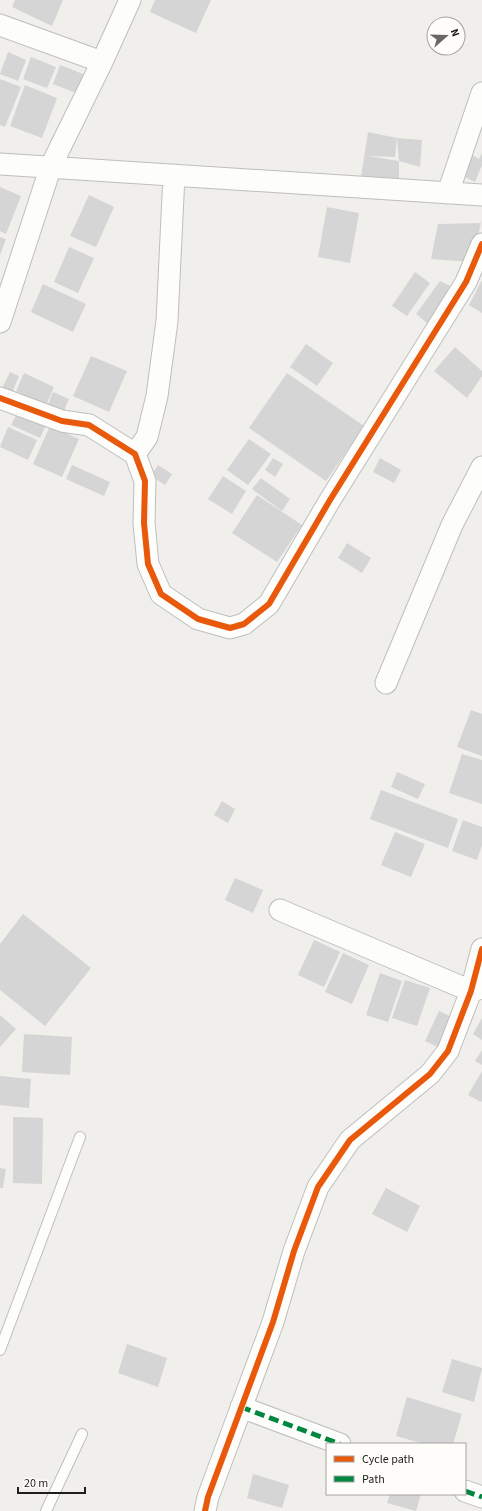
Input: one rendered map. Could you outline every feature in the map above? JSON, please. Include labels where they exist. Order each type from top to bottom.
[{"type":"street","points":[[0,322],[51,166],[102,62],[130,0]]},
{"type":"street","points":[[0,25],[102,62]]},
{"type":"street","points":[[448,193],[482,93]]},
{"type":"street","points":[[0,164],[51,166],[482,195]]},
{"type":"street","points":[[135,454],[147,437],[157,396],[167,320],[174,175]]},
{"type":"street","points":[[0,398],[62,421],[89,425],[135,454],[145,481],[144,524],[148,564],[161,594],[198,619],[230,628],[244,624],[269,604],[330,500],[466,282],[482,244]]},
{"type":"street","points":[[386,683],[452,525],[482,467]]},
{"type":"street","points":[[280,910],[477,990]]},
{"type":"street","points":[[206,1511],[208,1497],[273,1322],[294,1251],[318,1187],[350,1140],[430,1074],[448,1051],[477,990],[482,949]]},
{"type":"street","points":[[241,1407],[337,1443]]},
{"type":"street","points":[[466,1491],[482,1497]]},
{"type":"lane","points":[[0,1350],[80,1137]]},
{"type":"lane","points":[[46,1511],[82,1434]]},
{"type":"building","points":[[15,0],[63,0],[52,26],[12,7]]},
{"type":"building","points":[[155,0],[211,0],[196,33],[150,12]]},
{"type":"building","points":[[8,52],[26,60],[18,81],[0,74]]},
{"type":"building","points":[[31,57],[56,67],[47,88],[23,79]]},
{"type":"building","points":[[60,65],[83,74],[76,93],[53,84]]},
{"type":"building","points":[[0,79],[21,87],[5,127],[0,125]]},
{"type":"building","points":[[25,85],[57,98],[42,138],[10,126]]},
{"type":"building","points":[[368,132],[397,138],[395,157],[368,156],[399,161],[399,182],[361,177]]},
{"type":"building","points":[[397,138],[422,140],[420,167],[399,161]]},
{"type":"building","points":[[465,151],[479,159],[482,153],[482,165],[475,182],[456,172]]},
{"type":"building","points":[[0,187],[21,196],[6,234],[0,231]]},
{"type":"building","points":[[89,195],[114,207],[96,247],[70,236]]},
{"type":"building","points":[[327,207],[359,213],[350,263],[318,257]]},
{"type":"building","points":[[481,223],[472,262],[431,259],[438,224]]},
{"type":"building","points":[[0,237],[6,239],[0,255]]},
{"type":"building","points":[[69,247],[94,258],[78,293],[54,282]]},
{"type":"building","points":[[415,272],[430,283],[407,316],[392,306]]},
{"type":"building","points":[[482,280],[482,313],[469,305]]},
{"type":"building","points":[[440,281],[457,289],[432,327],[416,314]]},
{"type":"building","points":[[43,284],[86,304],[73,332],[31,312]]},
{"type":"building","points":[[306,344],[333,363],[317,386],[290,367]]},
{"type":"building","points":[[455,347],[482,371],[482,376],[467,398],[434,371]]},
{"type":"building","points":[[91,356],[127,371],[109,412],[73,396]]},
{"type":"building","points":[[10,372],[19,376],[12,393],[2,388]]},
{"type":"building","points":[[24,373],[54,387],[46,405],[16,391]]},
{"type":"building","points":[[287,373],[364,426],[326,481],[249,428]]},
{"type":"building","points":[[53,392],[69,399],[62,416],[46,409]]},
{"type":"building","points":[[18,411],[46,425],[40,438],[11,425]]},
{"type":"building","points":[[50,426],[79,439],[62,477],[33,464]]},
{"type":"building","points":[[8,427],[37,440],[28,460],[0,447]]},
{"type":"building","points":[[249,439],[271,454],[248,485],[227,470]]},
{"type":"building","points":[[273,458],[283,464],[275,477],[265,470]]},
{"type":"building","points":[[380,458],[401,470],[394,483],[373,472]]},
{"type":"building","points":[[72,465],[110,482],[104,496],[66,479]]},
{"type":"building","points":[[158,465],[172,474],[165,485],[151,476]]},
{"type":"building","points":[[223,476],[246,491],[232,514],[208,499]]},
{"type":"building","points":[[261,478],[290,499],[282,511],[252,489]]},
{"type":"building","points":[[257,495],[302,525],[277,562],[232,533]]},
{"type":"building","points":[[347,543],[371,558],[362,573],[338,558]]},
{"type":"building","points":[[471,710],[482,714],[482,756],[457,747]]},
{"type":"building","points":[[462,754],[482,760],[482,804],[449,793]]},
{"type":"building","points":[[397,772],[425,784],[418,799],[391,787]]},
{"type":"building","points":[[381,790],[458,819],[448,848],[370,819]]},
{"type":"building","points":[[222,801],[235,809],[228,823],[214,815]]},
{"type":"building","points":[[463,820],[482,827],[482,845],[477,860],[452,851]]},
{"type":"building","points":[[395,832],[425,844],[411,877],[381,865]]},
{"type":"building","points":[[235,878],[263,890],[253,913],[225,900]]},
{"type":"building","points":[[23,914],[91,968],[45,1026],[0,990],[0,944]]},
{"type":"building","points":[[314,940],[340,952],[324,987],[298,975]]},
{"type":"building","points":[[343,953],[369,965],[352,1004],[325,992]]},
{"type":"building","points":[[380,973],[402,981],[388,1022],[366,1015]]},
{"type":"building","points":[[405,980],[430,988],[417,1026],[392,1018]]},
{"type":"building","points":[[439,1011],[456,1019],[442,1049],[425,1041]]},
{"type":"building","points":[[0,1015],[16,1029],[0,1047]]},
{"type":"building","points":[[482,1018],[482,1040],[473,1034]]},
{"type":"building","points":[[24,1034],[72,1037],[70,1075],[22,1072]]},
{"type":"building","points":[[482,1050],[482,1065],[475,1061]]},
{"type":"building","points":[[482,1071],[482,1101],[481,1102],[468,1095]]},
{"type":"building","points":[[0,1076],[31,1079],[29,1108],[0,1105]]},
{"type":"building","points":[[13,1117],[43,1118],[42,1184],[13,1183]]},
{"type":"building","points":[[0,1168],[6,1169],[3,1188],[0,1188]]},
{"type":"building","points":[[386,1188],[420,1206],[407,1232],[372,1214]]},
{"type":"building","points":[[127,1344],[167,1358],[158,1387],[118,1373]]},
{"type":"building","points":[[452,1359],[482,1368],[474,1402],[442,1392]]},
{"type":"building","points":[[407,1397],[462,1414],[453,1443],[420,1443],[396,1436]]},
{"type":"building","points":[[253,1474],[289,1485],[282,1508],[247,1498]]},
{"type":"building","points":[[390,1495],[421,1495],[416,1511],[387,1503]]},
{"type":"marked path","points":[[241,1407],[337,1443]]},
{"type":"marked path","points":[[466,1491],[482,1497]]},
{"type":"cycle path","points":[[0,398],[62,421],[89,425],[135,454],[145,481],[144,523],[148,564],[161,594],[198,619],[230,628],[244,624],[269,604],[330,500],[466,282],[482,244]]},
{"type":"cycle path","points":[[205,1511],[208,1497],[273,1322],[294,1251],[318,1187],[350,1140],[430,1074],[448,1051],[471,991],[482,949]]}]
